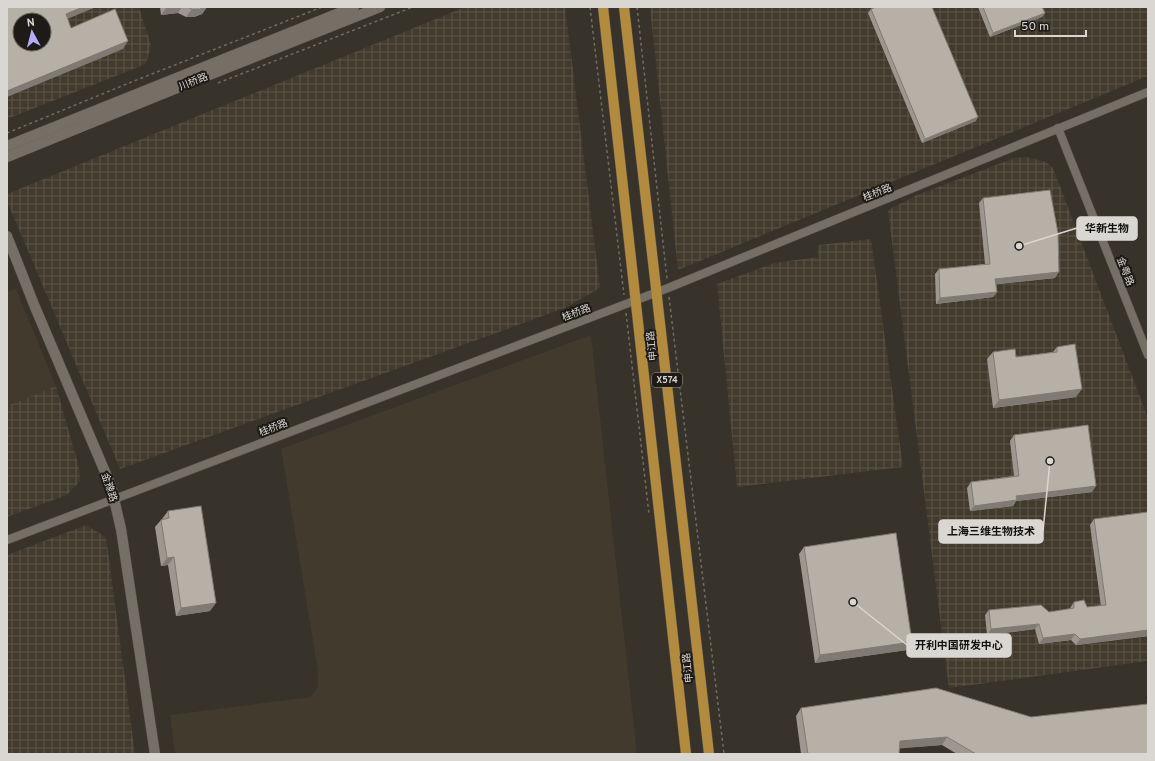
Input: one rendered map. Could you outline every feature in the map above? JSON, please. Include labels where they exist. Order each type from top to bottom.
[{"type":"main road","name":"申江路","points":[[603,7],[634,300],[686,754]]},
{"type":"main road","name":"申江路","points":[[624,7],[709,754]]},
{"type":"street","name":"川桥路","points":[[7,146],[354,7]]},
{"type":"street","name":"川桥路","points":[[7,156],[214,72],[380,7]]},
{"type":"street","name":"桂桥路","points":[[7,540],[668,288],[1148,92]]},
{"type":"street","name":"金粤路","points":[[1058,128],[1148,355]]},
{"type":"street","name":"金豫路","points":[[7,236],[35,308],[106,472],[114,499],[121,529],[155,754]]},
{"type":"path","points":[[7,133],[322,7]]},
{"type":"path","points":[[218,83],[413,7]]},
{"type":"path","points":[[590,7],[649,520]]},
{"type":"path","points":[[637,7],[668,288],[724,754]]},
{"type":"shaded area","points":[[7,7],[139,7],[151,45],[146,64],[7,119]]},
{"type":"shaded area","points":[[465,7],[565,7],[600,288],[565,308],[120,469],[7,201],[7,194]]},
{"type":"shaded area","points":[[650,7],[1148,7],[1148,76],[678,270]]},
{"type":"shaded area","points":[[1027,157],[1046,162],[1053,168],[1148,418],[1148,661],[949,688],[888,210],[917,195],[1014,158]]},
{"type":"shaded area","points":[[871,239],[903,467],[737,487],[717,284],[774,263],[818,257],[818,245]]},
{"type":"shaded area","points":[[16,289],[56,386],[7,406],[7,292]]},
{"type":"shaded area","points":[[591,335],[637,754],[175,754],[170,715],[310,697],[318,687],[318,671],[281,449]]},
{"type":"shaded area","points":[[56,386],[79,467],[80,481],[67,495],[7,517],[7,406]]},
{"type":"shaded area","points":[[86,525],[106,537],[135,754],[7,754],[7,555]]},
{"type":"building","points":[[7,7],[83,7],[66,14],[71,28],[115,9],[128,41],[7,91]]},
{"type":"building","points":[[187,7],[205,7],[200,9],[192,9]]},
{"type":"building","points":[[876,7],[932,7],[978,117],[925,139],[871,9]]},
{"type":"building","points":[[983,7],[1042,7],[1045,13],[993,33]]},
{"type":"building","points":[[1050,190],[1058,233],[1059,272],[995,279],[997,292],[940,298],[939,269],[990,264],[983,198]]},
{"type":"building","points":[[1075,344],[1082,389],[999,400],[993,352],[1015,349],[1016,357],[1057,352],[1057,347]]},
{"type":"building","points":[[1088,425],[1096,486],[1016,496],[1017,500],[974,506],[971,482],[1019,476],[1014,435]]},
{"type":"building","points":[[201,506],[216,603],[181,608],[174,557],[167,558],[161,520],[169,518],[168,511]]},
{"type":"building","points":[[1148,512],[1148,630],[1080,639],[1075,634],[1043,638],[1039,624],[991,629],[989,610],[1041,605],[1049,612],[1074,608],[1074,602],[1084,600],[1087,607],[1106,605],[1094,519]]},
{"type":"building","points":[[896,533],[912,642],[820,655],[804,547]]},
{"type":"building","points":[[936,688],[1031,717],[1148,704],[1148,754],[976,754],[947,737],[900,741],[899,754],[808,754],[801,708]]},
{"type":"place","name":"华新生物","points":[[1019,246]]},
{"type":"place","name":"上海三维生物技术","points":[[1050,461]]},
{"type":"place","name":"开利中国研发中心","points":[[853,602]]}]
